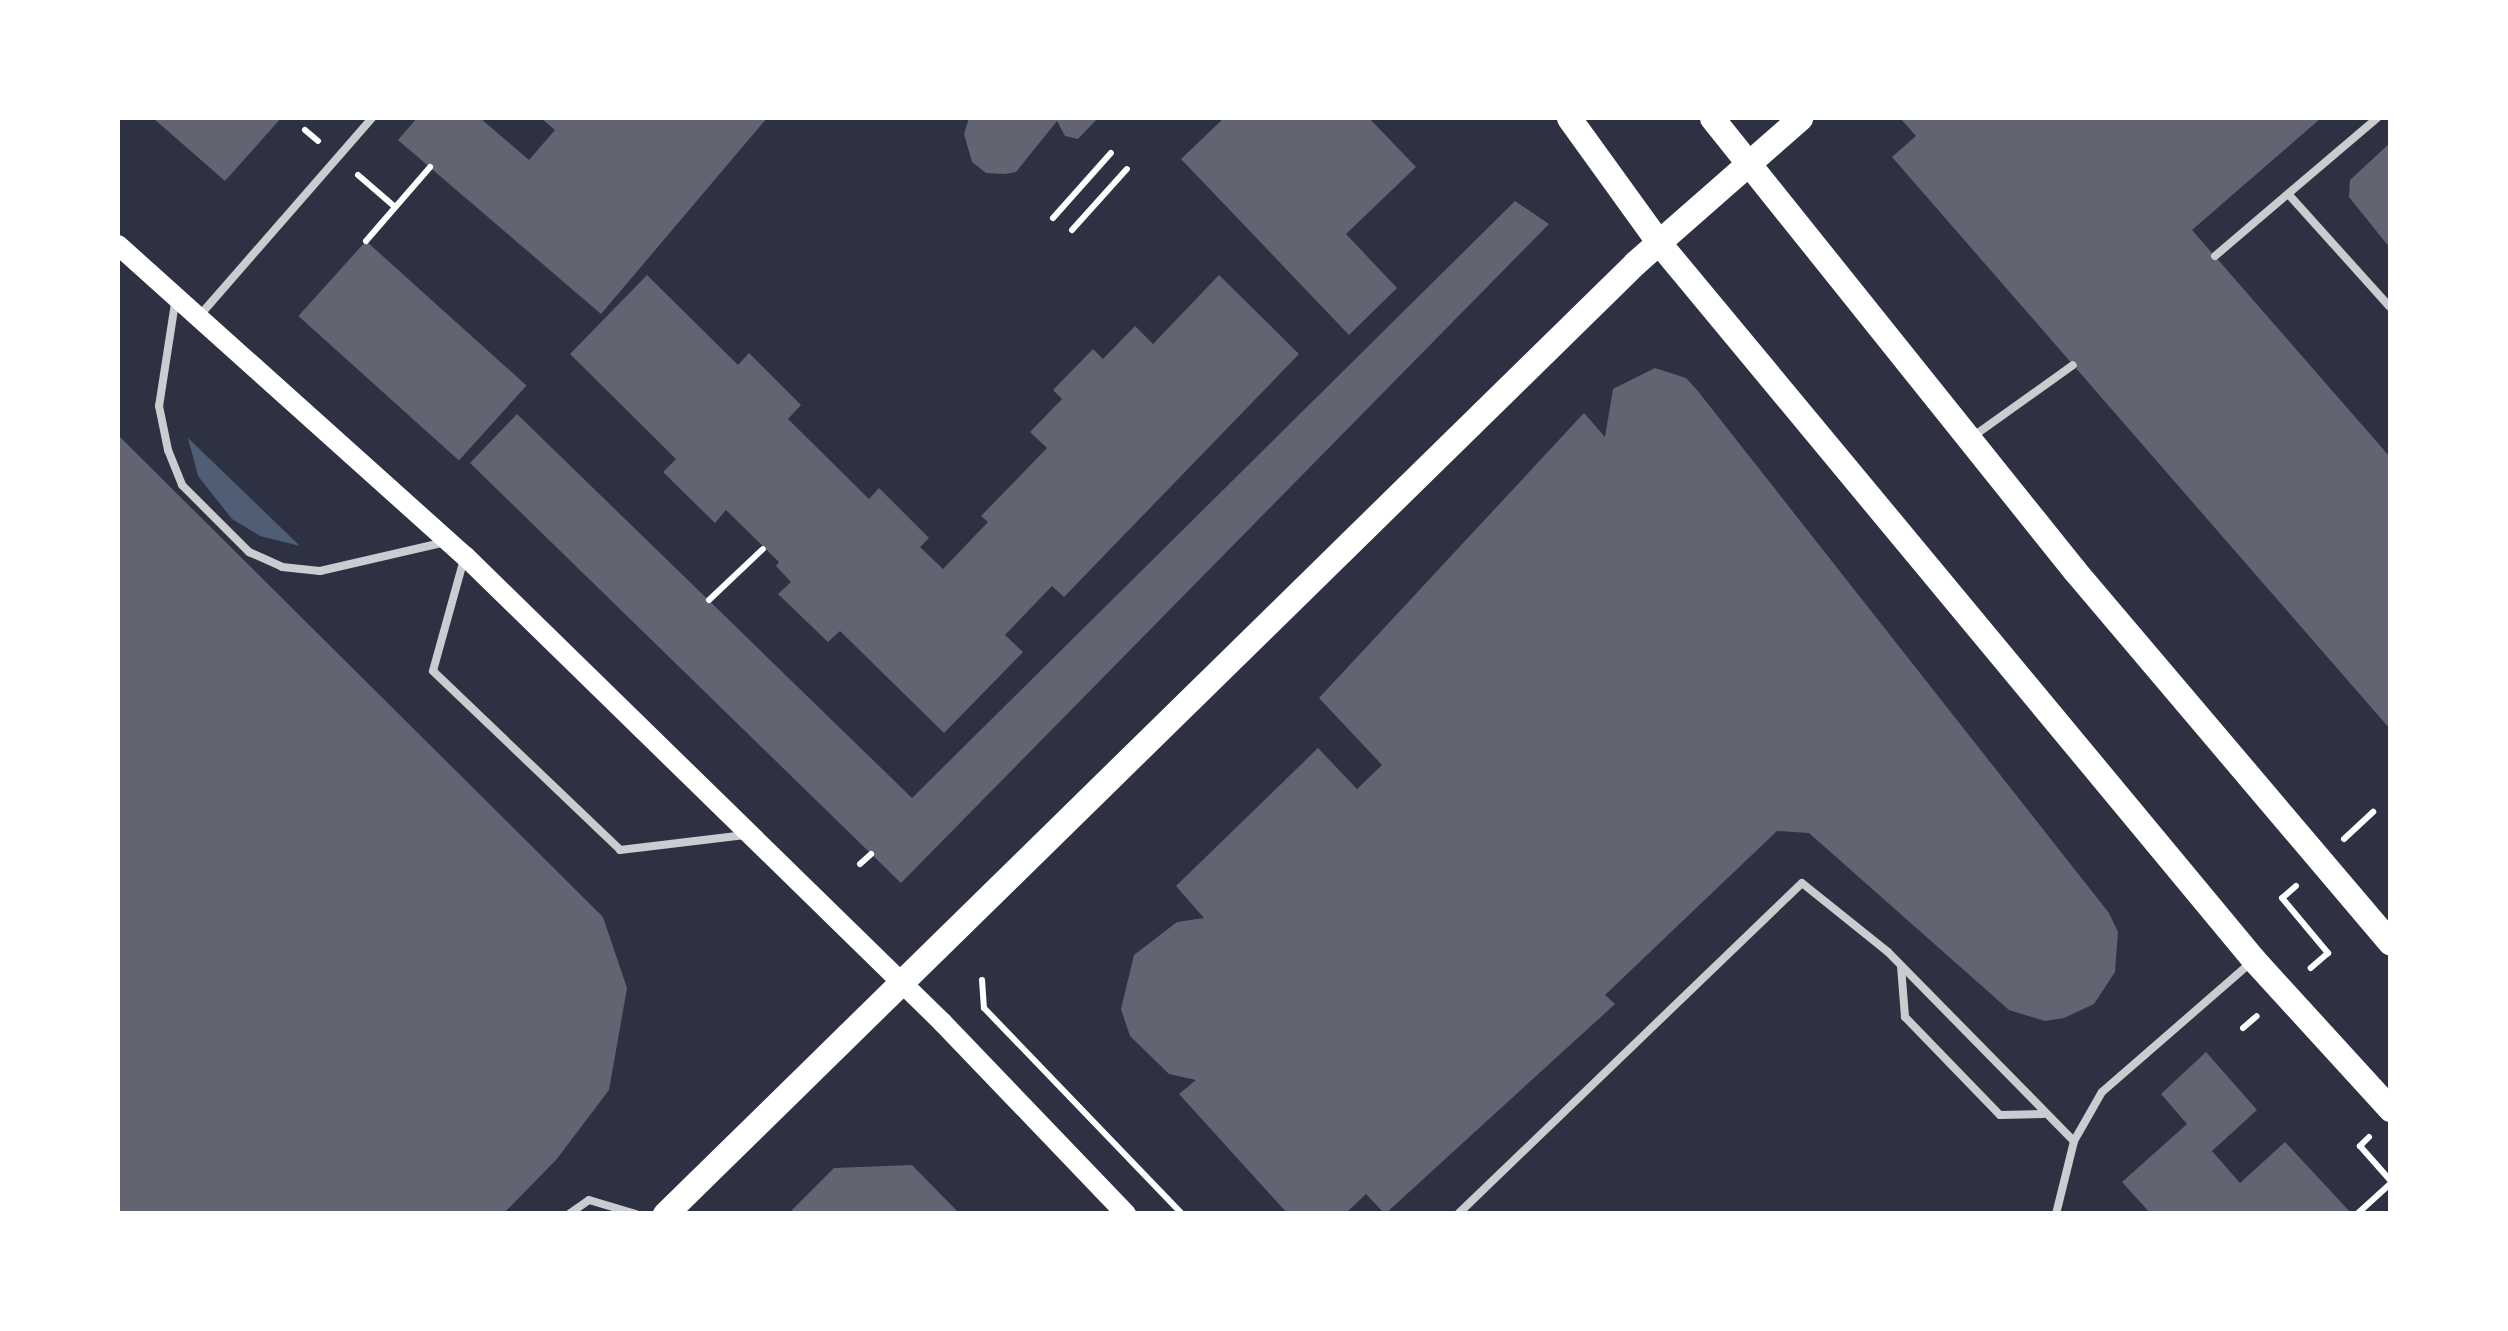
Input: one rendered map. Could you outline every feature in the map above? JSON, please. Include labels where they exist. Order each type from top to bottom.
[{"type":"main road","points":[[1569,118],[1659,242],[2385,1118]]},
{"type":"main road","points":[[1712,118],[1970,437],[2390,942]]},
{"type":"main road","points":[[664,1214],[1659,242],[1744,162],[1800,118]]},
{"type":"main road","points":[[118,245],[465,556],[902,984],[1126,1214]]},
{"type":"lane","points":[[198,318],[372,118]]},
{"type":"lane","points":[[2215,256],[2377,118]]},
{"type":"lane","points":[[2290,196],[2390,307]]},
{"type":"lane","points":[[176,298],[159,406],[168,450],[182,485],[249,552],[282,567],[320,572],[448,541]]},
{"type":"lane","points":[[1970,437],[2073,365]]},
{"type":"lane","points":[[465,556],[433,671],[620,850],[749,835]]},
{"type":"lane","points":[[1458,1214],[1802,883],[1902,966],[2043,1114],[2074,1141]]},
{"type":"lane","points":[[2056,1214],[2074,1141],[2102,1092],[2254,960]]},
{"type":"lane","points":[[1902,966],[1905,1017],[2000,1116],[2043,1114]]},
{"type":"lane","points":[[569,1214],[588,1200],[636,1214]]},
{"type":"path","points":[[1052,218],[1111,152]]},
{"type":"path","points":[[366,241],[430,167]]},
{"type":"path","points":[[1072,230],[1127,170]]},
{"type":"path","points":[[709,600],[763,548]]},
{"type":"path","points":[[860,864],[871,854]]},
{"type":"path","points":[[2282,898],[2328,953]]},
{"type":"path","points":[[982,980],[984,1008],[1182,1214]]},
{"type":"path","points":[[2357,1214],[2390,1182],[2360,1146],[2385,1118]]},
{"type":"water","points":[[188,438],[300,546],[260,536],[232,519],[198,476]]},
{"type":"building","points":[[153,118],[281,118],[225,181]]},
{"type":"building","points":[[417,118],[480,118],[529,160],[555,130],[541,118],[767,118],[601,314],[398,140]]},
{"type":"building","points":[[969,118],[1098,118],[1078,139],[1065,136],[1057,121],[1016,172],[1005,174],[986,173],[972,162],[964,134]]},
{"type":"building","points":[[1224,118],[1369,118],[1416,167],[1346,234],[1397,288],[1349,335],[1181,159]]},
{"type":"building","points":[[1900,118],[2321,118],[2192,230],[2390,457],[2390,729],[1892,157],[1916,136]]},
{"type":"building","points":[[2390,143],[2390,248],[2349,197],[2350,180]]},
{"type":"building","points":[[1515,201],[1549,224],[901,883],[470,463],[517,414],[912,798]]},
{"type":"building","points":[[366,241],[527,386],[459,461],[298,316]]},
{"type":"building","points":[[647,275],[738,365],[749,353],[801,405],[788,419],[869,499],[879,488],[929,538],[920,547],[943,569],[988,522],[981,516],[1047,448],[1030,432],[1062,399],[1053,390],[1093,349],[1103,359],[1135,326],[1153,344],[1219,275],[1299,354],[1064,597],[1052,586],[1005,635],[1023,652],[944,733],[840,631],[828,642],[778,594],[791,582],[776,566],[779,562],[726,510],[715,523],[663,472],[676,459],[570,354]]},
{"type":"building","points":[[1655,368],[1686,378],[1697,390],[2109,913],[2118,932],[2115,972],[2094,1004],[2064,1018],[2045,1021],[2009,1010],[1809,833],[1777,831],[1605,995],[1615,1004],[1385,1214],[1366,1194],[1345,1214],[1288,1214],[1179,1094],[1196,1080],[1169,1074],[1130,1036],[1121,1009],[1134,955],[1177,922],[1204,918],[1176,886],[1318,748],[1357,789],[1382,765],[1319,698],[1584,413],[1605,437],[1613,389]]},
{"type":"building","points":[[118,435],[603,917],[627,988],[609,1090],[556,1160],[503,1214],[118,1214]]},
{"type":"building","points":[[2206,1052],[2257,1110],[2212,1151],[2240,1183],[2285,1142],[2352,1214],[2151,1214],[2122,1182],[2187,1124],[2161,1094]]},
{"type":"building","points":[[912,1165],[960,1214],[788,1214],[834,1168]]}]
